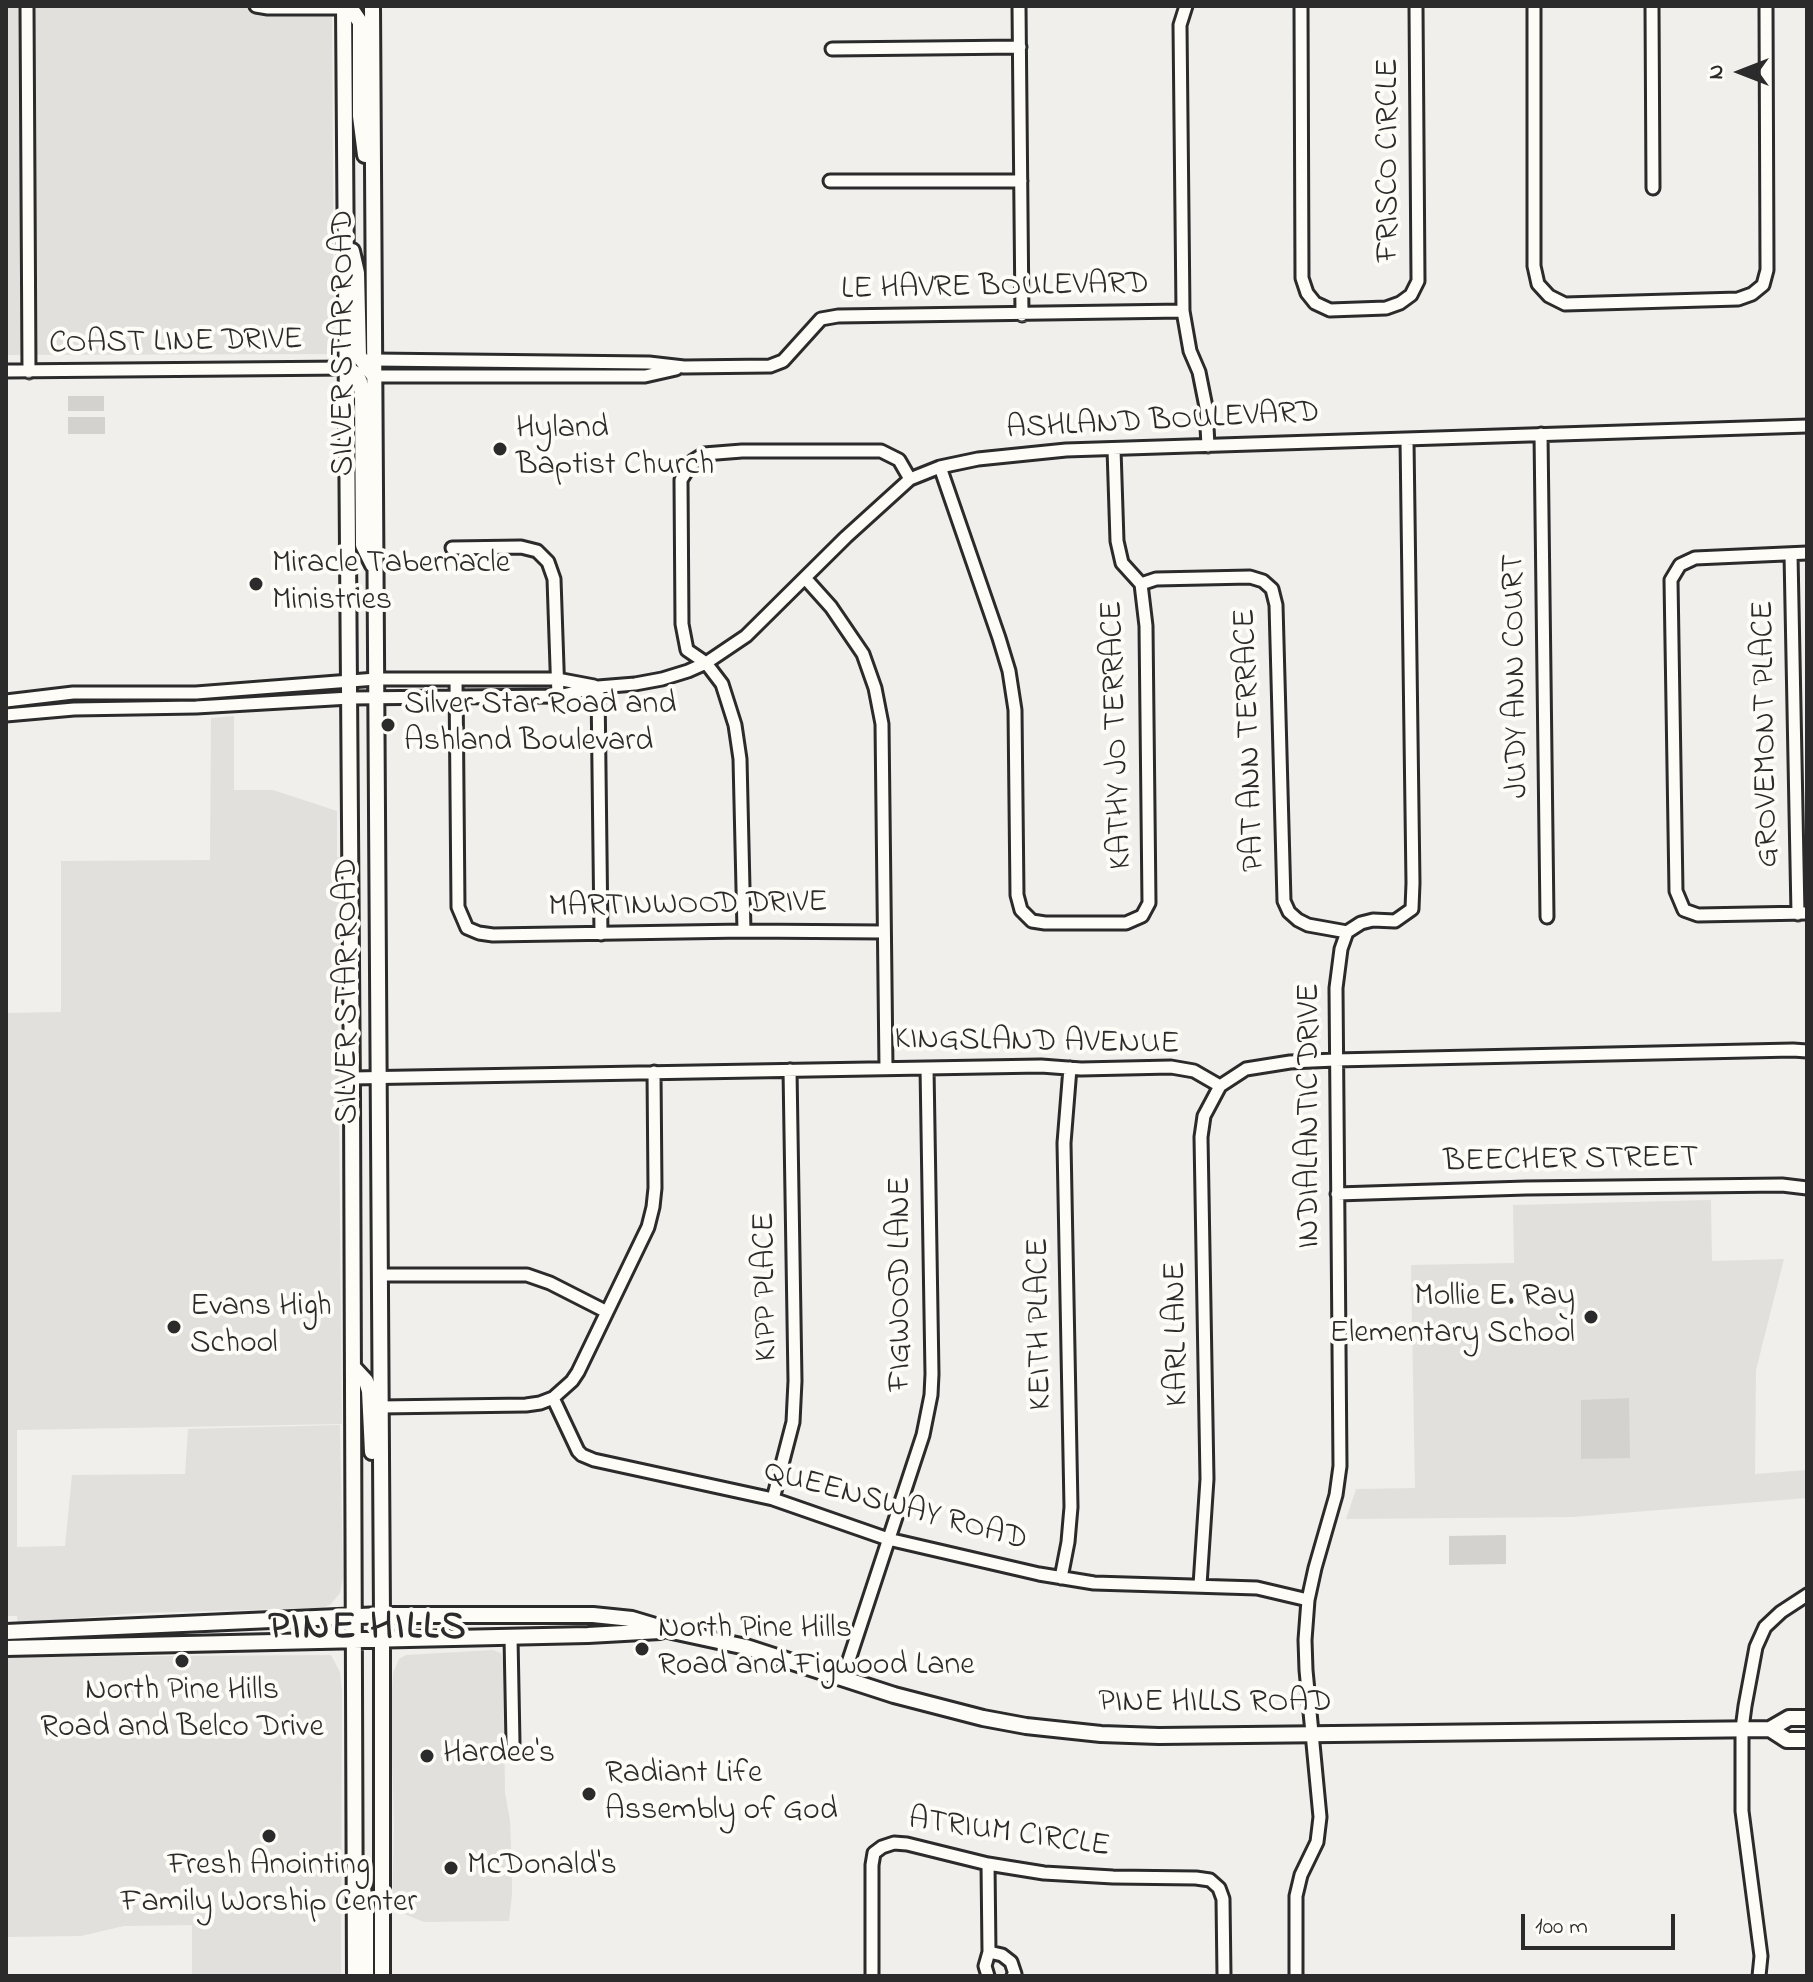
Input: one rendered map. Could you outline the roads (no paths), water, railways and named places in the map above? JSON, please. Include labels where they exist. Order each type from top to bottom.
[{"type":"main road","name":"SILVER STAR ROAD","points":[[372,6],[382,1976]]},
{"type":"main road","name":"SILVER STAR ROAD","points":[[344,7],[355,1976]]},
{"type":"main road","points":[[344,7],[354,13],[360,22],[360,116],[373,227]]},
{"type":"main road","points":[[346,223],[357,273],[359,356],[374,368]]},
{"type":"main road","points":[[347,368],[356,374],[362,395],[363,545],[375,569]]},
{"type":"main road","points":[[354,1368],[366,1381],[369,1391],[381,1536]]},
{"type":"main road","name":"PINE HILLS ROAD","points":[[6,1632],[382,1615],[593,1615],[632,1619],[746,1647],[894,1695],[983,1718],[1071,1732],[1159,1736],[1770,1729],[1789,1718],[1807,1718]]},
{"type":"main road","name":"PINE HILLS ROAD","points":[[6,1648],[672,1631]]},
{"type":"main road","name":"PINE HILLS ROAD","points":[[1770,1729],[1787,1740],[1807,1740]]},
{"type":"main road","points":[[355,1846],[366,1907],[366,1976]]},
{"type":"street","points":[[27,6],[29,372]]},
{"type":"street","points":[[256,6],[344,7]]},
{"type":"street","points":[[1019,6],[1022,315]]},
{"type":"street","points":[[1186,6],[1180,25],[1183,311],[1190,351],[1199,372],[1206,407],[1208,446]]},
{"type":"street","name":"FRISCO CIRCLE","points":[[1301,6],[1302,278],[1307,293],[1315,303],[1330,310],[1386,308],[1411,295],[1418,281],[1416,6]]},
{"type":"street","points":[[1534,6],[1534,266],[1538,284],[1549,296],[1565,304],[1738,299],[1752,294],[1763,285],[1767,270],[1766,6]]},
{"type":"street","points":[[1652,6],[1653,188]]},
{"type":"street","points":[[832,49],[1020,47]]},
{"type":"street","points":[[830,181],[1021,181]]},
{"type":"street","name":"LE HAVRE BOULEVARD","points":[[374,368],[645,376],[684,367],[770,366],[783,361],[813,325],[830,317],[1183,311]]},
{"type":"street","name":"COAST LINE DRIVE","points":[[6,371],[347,368]]},
{"type":"street","name":"ASHLAND BOULEVARD","points":[[6,715],[74,709],[196,707],[376,697],[558,696],[598,687],[662,679],[706,663],[746,636],[910,479],[940,467],[1014,454],[1807,426]]},
{"type":"street","name":"JUDY ANN COURT","points":[[1541,434],[1547,917]]},
{"type":"street","points":[[1347,932],[1373,920],[1395,921],[1412,909],[1407,440]]},
{"type":"street","name":"KATHY JO TERRACE","points":[[940,467],[1009,671],[1015,710],[1017,895],[1021,910],[1032,921],[1045,923],[1126,923],[1142,916],[1149,903],[1146,626],[1141,584],[1122,563],[1117,541],[1114,449]]},
{"type":"street","points":[[744,931],[740,759],[735,725],[722,684],[706,663],[687,650],[682,624],[681,480],[693,461],[704,454],[742,451],[881,451],[899,460],[910,479]]},
{"type":"street","points":[[452,548],[521,547],[537,551],[548,562],[554,579],[558,696]]},
{"type":"street","points":[[1802,914],[1698,915],[1684,910],[1676,891],[1671,580],[1680,565],[1695,558],[1807,553]]},
{"type":"street","name":"GROVEMONT PLACE","points":[[1791,554],[1802,914]]},
{"type":"street","name":"PAT ANN TERRACE","points":[[1141,584],[1156,579],[1250,577],[1263,581],[1272,589],[1276,605],[1284,901],[1289,912],[1308,925],[1347,932]]},
{"type":"street","points":[[805,578],[831,607],[863,654],[875,688],[882,724],[886,1068]]},
{"type":"street","name":"ASHLAND BOULEVARD","points":[[6,701],[73,693],[196,693],[376,679],[557,679],[598,687]]},
{"type":"street","points":[[456,679],[457,698]]},
{"type":"street","points":[[598,687],[601,934]]},
{"type":"street","name":"MARTINWOOD DRIVE","points":[[457,698],[458,907],[467,928],[493,935],[884,932]]},
{"type":"street","name":"INDIALANTIC DRIVE","points":[[1296,1976],[1296,1896],[1301,1875],[1317,1842],[1320,1817],[1305,1653],[1308,1600],[1336,1495],[1340,1466],[1335,1060],[1336,988],[1341,949],[1347,932]]},
{"type":"street","name":"KINGSLAND AVENUE","points":[[352,1078],[886,1068],[1180,1067],[1220,1086],[1240,1072],[1257,1066],[1335,1060],[1807,1051]]},
{"type":"street","name":"FIGWOOD LANE","points":[[843,1678],[923,1435],[931,1395],[927,1068]]},
{"type":"street","name":"KEITH PLACE","points":[[1061,1578],[1071,1507],[1064,1143],[1070,1068]]},
{"type":"street","name":"KIPP PLACE","points":[[773,1499],[793,1422],[795,1381],[790,1070]]},
{"type":"street","points":[[380,1407],[526,1405],[553,1398],[565,1388],[578,1372],[648,1227],[655,1188],[654,1072]]},
{"type":"street","name":"KARL LANE","points":[[1200,1585],[1207,1479],[1201,1137],[1204,1116],[1220,1086]]},
{"type":"street","name":"BEECHER STREET","points":[[1337,1194],[1526,1188],[1782,1185],[1807,1188]]},
{"type":"street","points":[[379,1275],[527,1275],[607,1312]]},
{"type":"street","name":"QUEENSWAY ROAD","points":[[553,1398],[575,1445],[587,1458],[773,1499],[888,1539],[1094,1583],[1257,1588],[1308,1600]]},
{"type":"street","points":[[1759,1976],[1761,1956],[1742,1811],[1742,1729],[1756,1647],[1765,1627],[1807,1595]]},
{"type":"street","points":[[511,1637],[513,1743]]},
{"type":"street","name":"ATRIUM CIRCLE","points":[[872,1976],[872,1865],[874,1853],[894,1843],[1044,1873],[1210,1880],[1219,1888],[1223,1899],[1224,1976]]},
{"type":"street","points":[[988,1864],[989,1952],[985,1966],[988,1976]]},
{"type":"street","points":[[989,1952],[1002,1955],[1011,1962],[1013,1976]]},
{"type":"place","name":"Hyland Baptist Church","points":[[500,449]]},
{"type":"place","name":"Miracle Tabernacle Ministries","points":[[256,584]]},
{"type":"place","name":"Silver Star Road and Ashland Boulevard","points":[[388,725]]},
{"type":"place","name":"Mollie E. Ray Elementary School","points":[[1591,1317]]},
{"type":"place","name":"Evans High School","points":[[174,1327]]},
{"type":"place","name":"North Pine Hills Road and Figwood Lane","points":[[642,1649]]},
{"type":"place","name":"North Pine Hills Road and Belco Drive","points":[[182,1661]]},
{"type":"place","name":"Hardee's","points":[[427,1756]]},
{"type":"place","name":"Radiant Life Assembly of God","points":[[589,1794]]},
{"type":"place","name":"Fresh Anointing Family Worship Center","points":[[269,1836]]},
{"type":"place","name":"McDonald's","points":[[451,1868]]},
{"type":"district","name":"PINE HILLS","points":[[368,1630]]}]
